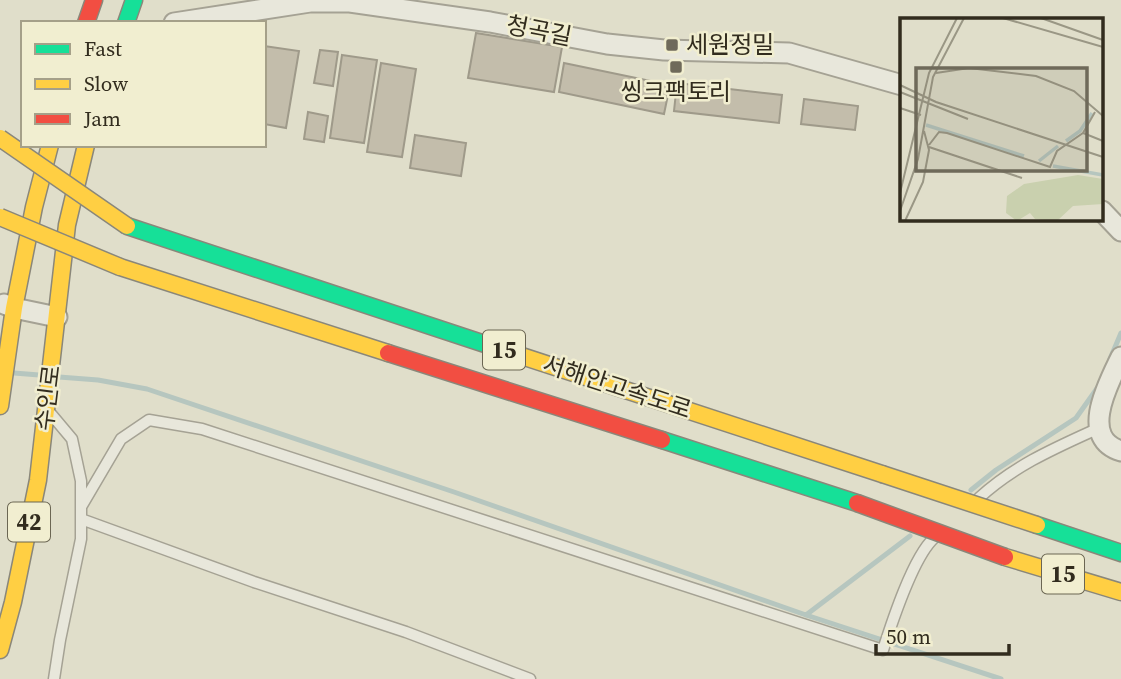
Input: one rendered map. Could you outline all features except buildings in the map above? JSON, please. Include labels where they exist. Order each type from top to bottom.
[{"type":"main road","points":[[87,21],[94,0]]},
{"type":"main road","points":[[127,21],[134,0]]},
{"type":"main road","points":[[0,138],[127,226]]},
{"type":"main road","name":"수인로","points":[[1,398],[10,333],[7,306],[49,147]]},
{"type":"main road","name":"수인로","points":[[0,650],[38,480],[67,225],[86,147]]},
{"type":"main road","name":"서해안고속도로","points":[[23,176],[127,226],[1121,553]]},
{"type":"main road","name":"서해안고속도로","points":[[0,216],[120,267],[857,503],[1005,557],[1121,592]]},
{"type":"street","name":"청곡길","points":[[187,21],[310,2],[350,2],[490,22],[607,44],[664,50],[789,53],[900,84]]},
{"type":"street","points":[[1104,213],[1121,230]]},
{"type":"street","points":[[7,306],[57,317]]},
{"type":"street","points":[[1121,357],[1105,388],[1099,428],[1105,441],[1113,449],[1121,451]]},
{"type":"lane","points":[[47,401],[72,439],[81,481],[81,539],[54,679]]},
{"type":"lane","points":[[81,508],[121,439],[149,421],[202,429],[883,650],[916,564],[927,544],[945,527]]},
{"type":"lane","points":[[964,510],[992,485],[1029,460],[1099,428]]},
{"type":"lane","points":[[81,519],[254,582],[406,632],[530,679]]},
{"type":"waterway","points":[[1110,359],[1121,333]]},
{"type":"waterway","points":[[14,373],[39,375]]},
{"type":"waterway","points":[[59,377],[98,380],[147,389],[454,492],[806,615],[1001,679]]},
{"type":"waterway","points":[[971,490],[996,470],[1076,418],[1098,387]]},
{"type":"waterway","points":[[806,615],[910,536]]},
{"type":"traffic: fast","points":[[127,21],[134,0]]},
{"type":"traffic: fast","points":[[127,226],[494,347]]},
{"type":"traffic: fast","points":[[662,440],[857,503]]},
{"type":"traffic: fast","points":[[1037,525],[1121,553]]},
{"type":"traffic: slow","points":[[0,138],[127,226]]},
{"type":"traffic: slow","points":[[0,406],[14,308],[34,207],[49,147]]},
{"type":"traffic: slow","points":[[0,650],[13,602],[38,480],[67,225],[86,147]]},
{"type":"traffic: slow","points":[[0,217],[120,267]]},
{"type":"traffic: slow","points":[[120,267],[388,353]]},
{"type":"traffic: slow","points":[[494,347],[882,474]]},
{"type":"traffic: slow","points":[[882,474],[1037,525]]},
{"type":"traffic: slow","points":[[1005,557],[1121,592]]},
{"type":"traffic: jam","points":[[87,21],[94,0]]},
{"type":"traffic: jam","points":[[388,353],[662,440]]},
{"type":"traffic: jam","points":[[857,503],[1005,557]]},
{"type":"place","name":"세원정밀","points":[[672,45]]},
{"type":"place","name":"씽크팩토리","points":[[676,67]]}]
